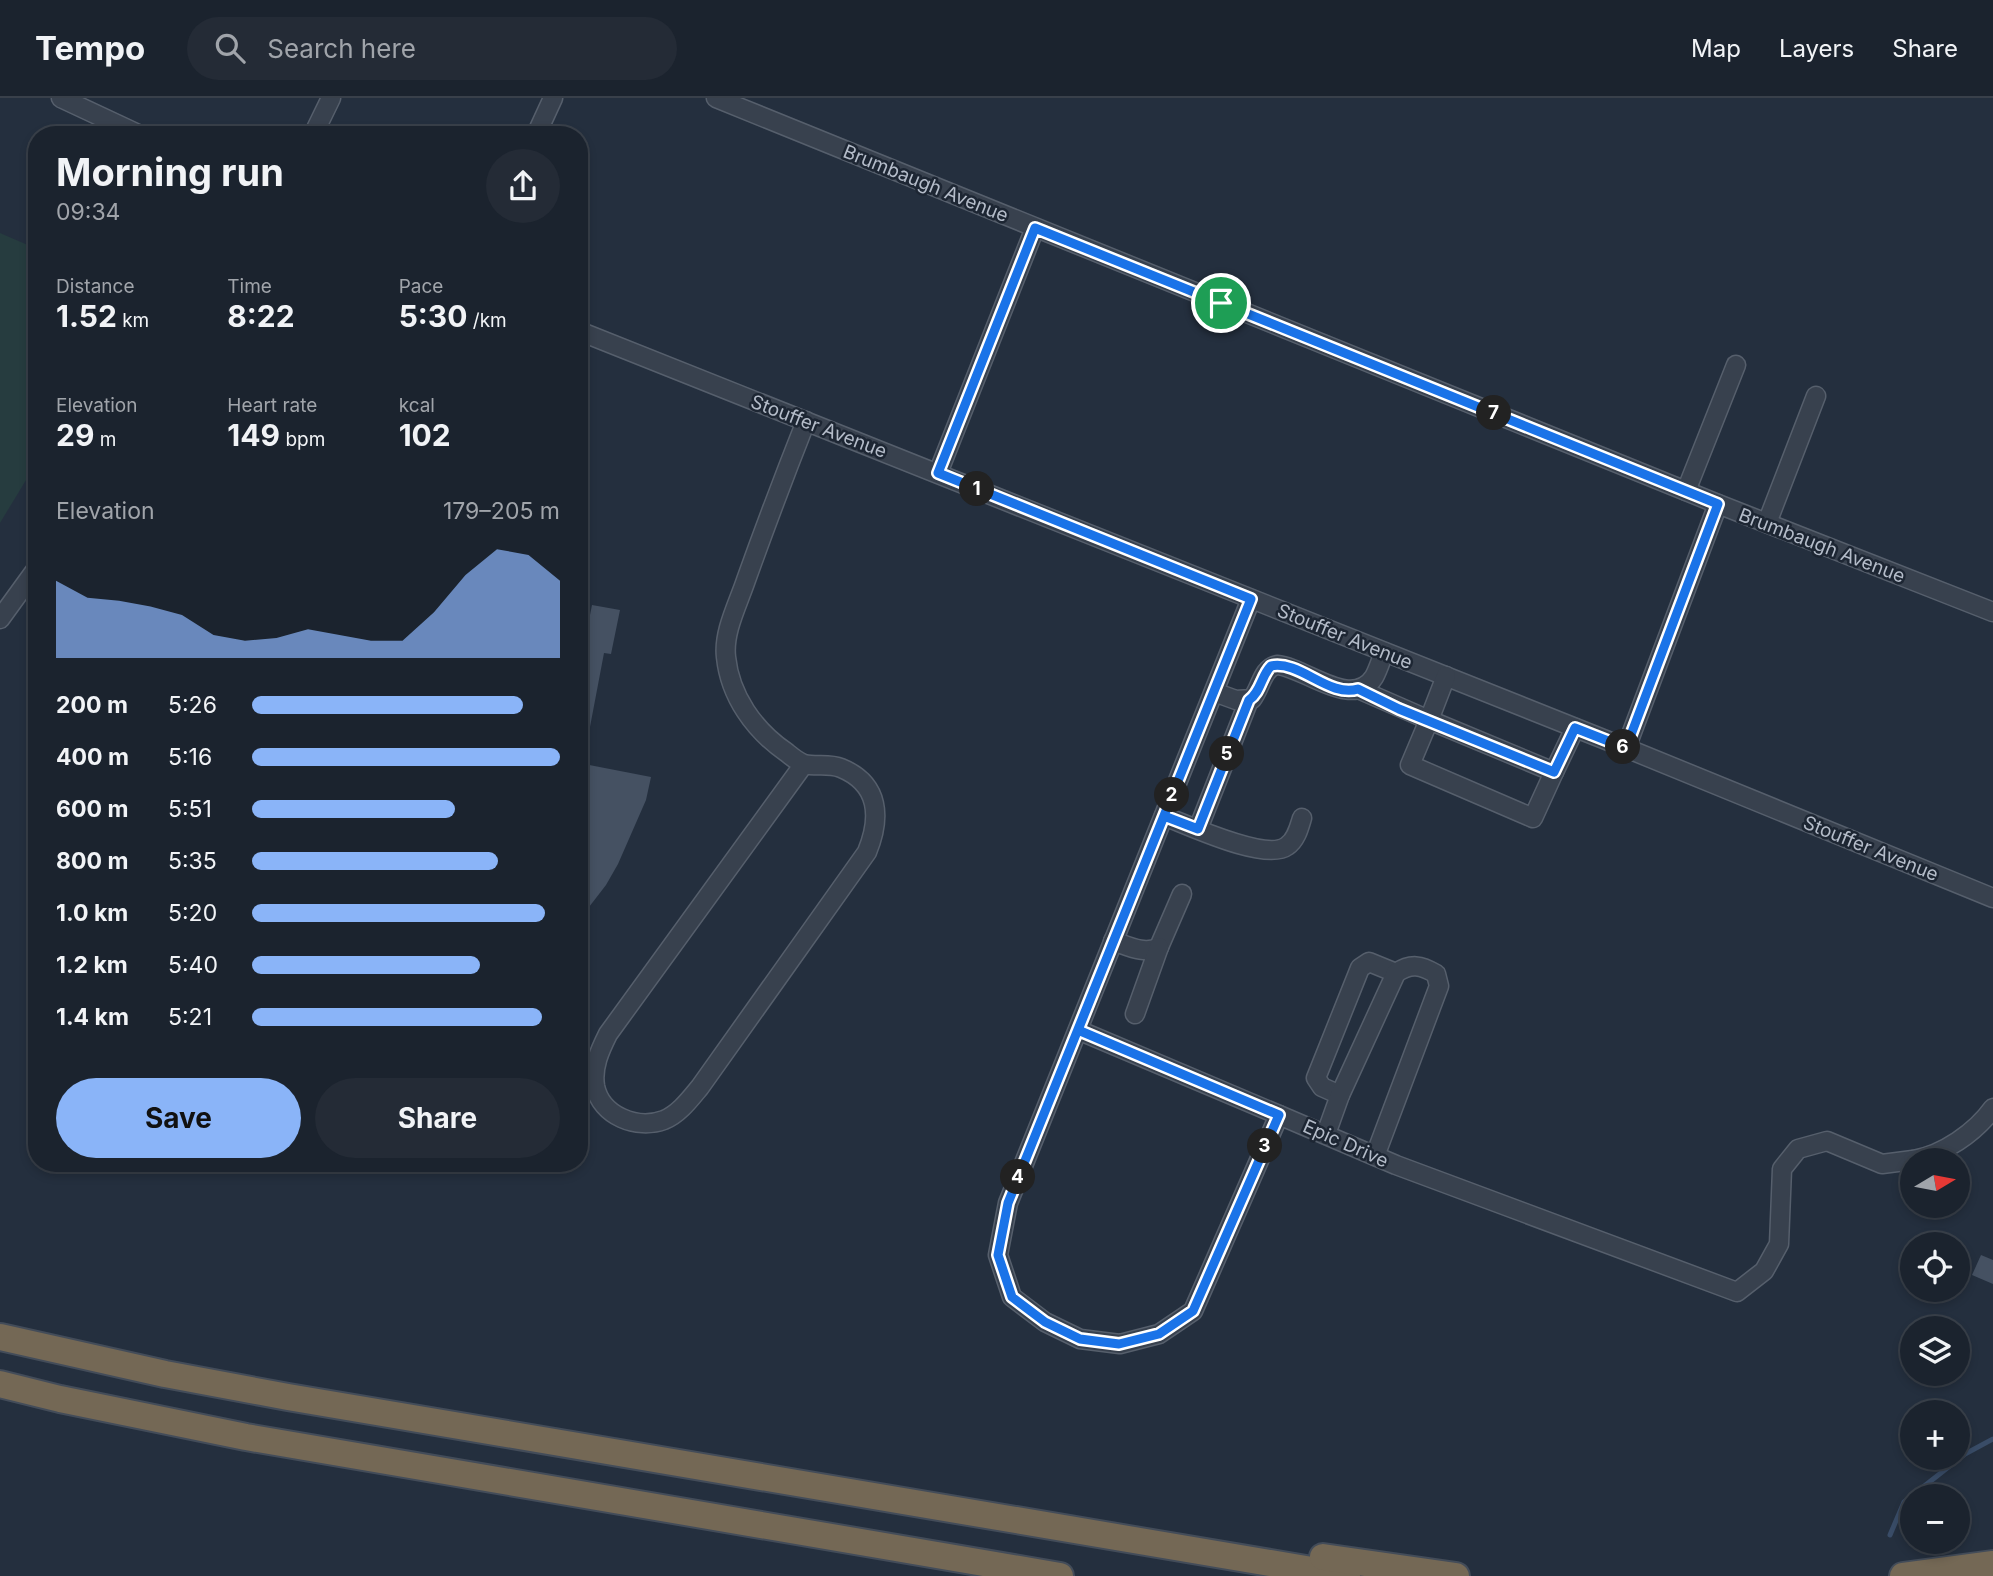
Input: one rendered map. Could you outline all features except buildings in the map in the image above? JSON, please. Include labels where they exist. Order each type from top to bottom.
[{"type":"highway","points":[[0,1338],[164,1374],[288,1397],[1347,1576]]},
{"type":"highway","points":[[0,1384],[246,1437],[1058,1576]]},
{"type":"highway","points":[[1187,1548],[1223,1543],[1456,1576]]},
{"type":"highway","points":[[1903,1576],[1993,1564]]},
{"type":"street","points":[[61,98],[121,126]]},
{"type":"street","points":[[317,126],[331,98]]},
{"type":"street","points":[[540,126],[553,98]]},
{"type":"street","name":"Brumbaugh Avenue","points":[[716,98],[1718,504],[1993,612]]},
{"type":"street","points":[[938,473],[1035,228]]},
{"type":"street","name":"Stouffer Avenue","points":[[588,335],[1626,748],[1993,898]]},
{"type":"street","points":[[1686,491],[1736,365]]},
{"type":"street","points":[[1767,523],[1816,396]]},
{"type":"street","points":[[804,764],[607,1034],[597,1059],[595,1086],[606,1109],[622,1119],[643,1124],[664,1119],[684,1106],[867,852],[875,832],[877,813],[870,791],[858,778],[840,768],[804,764],[775,744],[755,724],[739,701],[728,676],[725,653],[732,619],[806,421]]},
{"type":"street","points":[[1626,748],[1718,504]]},
{"type":"street","points":[[0,620],[28,581]]},
{"type":"street","name":"Epic Drive","points":[[1251,599],[1008,1203],[998,1255],[1012,1297],[1045,1322],[1080,1339],[1119,1344],[1159,1334],[1193,1311],[1279,1115],[1375,1156],[1737,1292],[1764,1271],[1779,1244],[1782,1169],[1798,1149],[1827,1141],[1882,1164],[1900,1162]]},
{"type":"street","points":[[1198,829],[1249,700],[1256,693],[1266,670],[1278,665],[1350,691],[1364,687],[1373,678],[1384,652]]},
{"type":"street","points":[[1446,676],[1410,765],[1532,818],[1575,728]]},
{"type":"street","points":[[1358,689],[1554,772]]},
{"type":"street","points":[[1214,692],[1236,700],[1249,700]]},
{"type":"street","points":[[1164,816],[1268,852],[1286,847],[1293,839],[1302,818]]},
{"type":"street","points":[[1135,1014],[1182,894]]},
{"type":"street","points":[[1114,940],[1140,950],[1152,951],[1159,947]]},
{"type":"street","points":[[1340,1095],[1322,1087],[1316,1078],[1354,981],[1360,968],[1369,962],[1396,973]]},
{"type":"street","points":[[1326,1134],[1340,1095],[1396,973],[1405,967],[1416,965],[1436,974],[1440,986],[1375,1156]]},
{"type":"street","points":[[1078,1030],[1279,1115]]},
{"type":"street","points":[[1947,1148],[1983,1122],[1993,1108]]},
{"type":"green space","points":[[0,233],[28,245],[28,477],[0,523]]},
{"type":"waterway","points":[[1890,1535],[1904,1502],[1965,1454],[1993,1439]]},
{"type":"route","points":[[1221,303],[1035,228],[938,473],[1251,599],[1078,1030],[1279,1115],[1193,1311],[1159,1334],[1119,1344],[1080,1339],[1045,1322],[1012,1297],[998,1255],[1008,1203],[1078,1030],[1164,816],[1198,829],[1249,700],[1256,693],[1266,670],[1271,666],[1283,665],[1333,686],[1350,691],[1358,689],[1399,709],[1554,772],[1575,728],[1626,748],[1718,504],[1221,303]]}]
